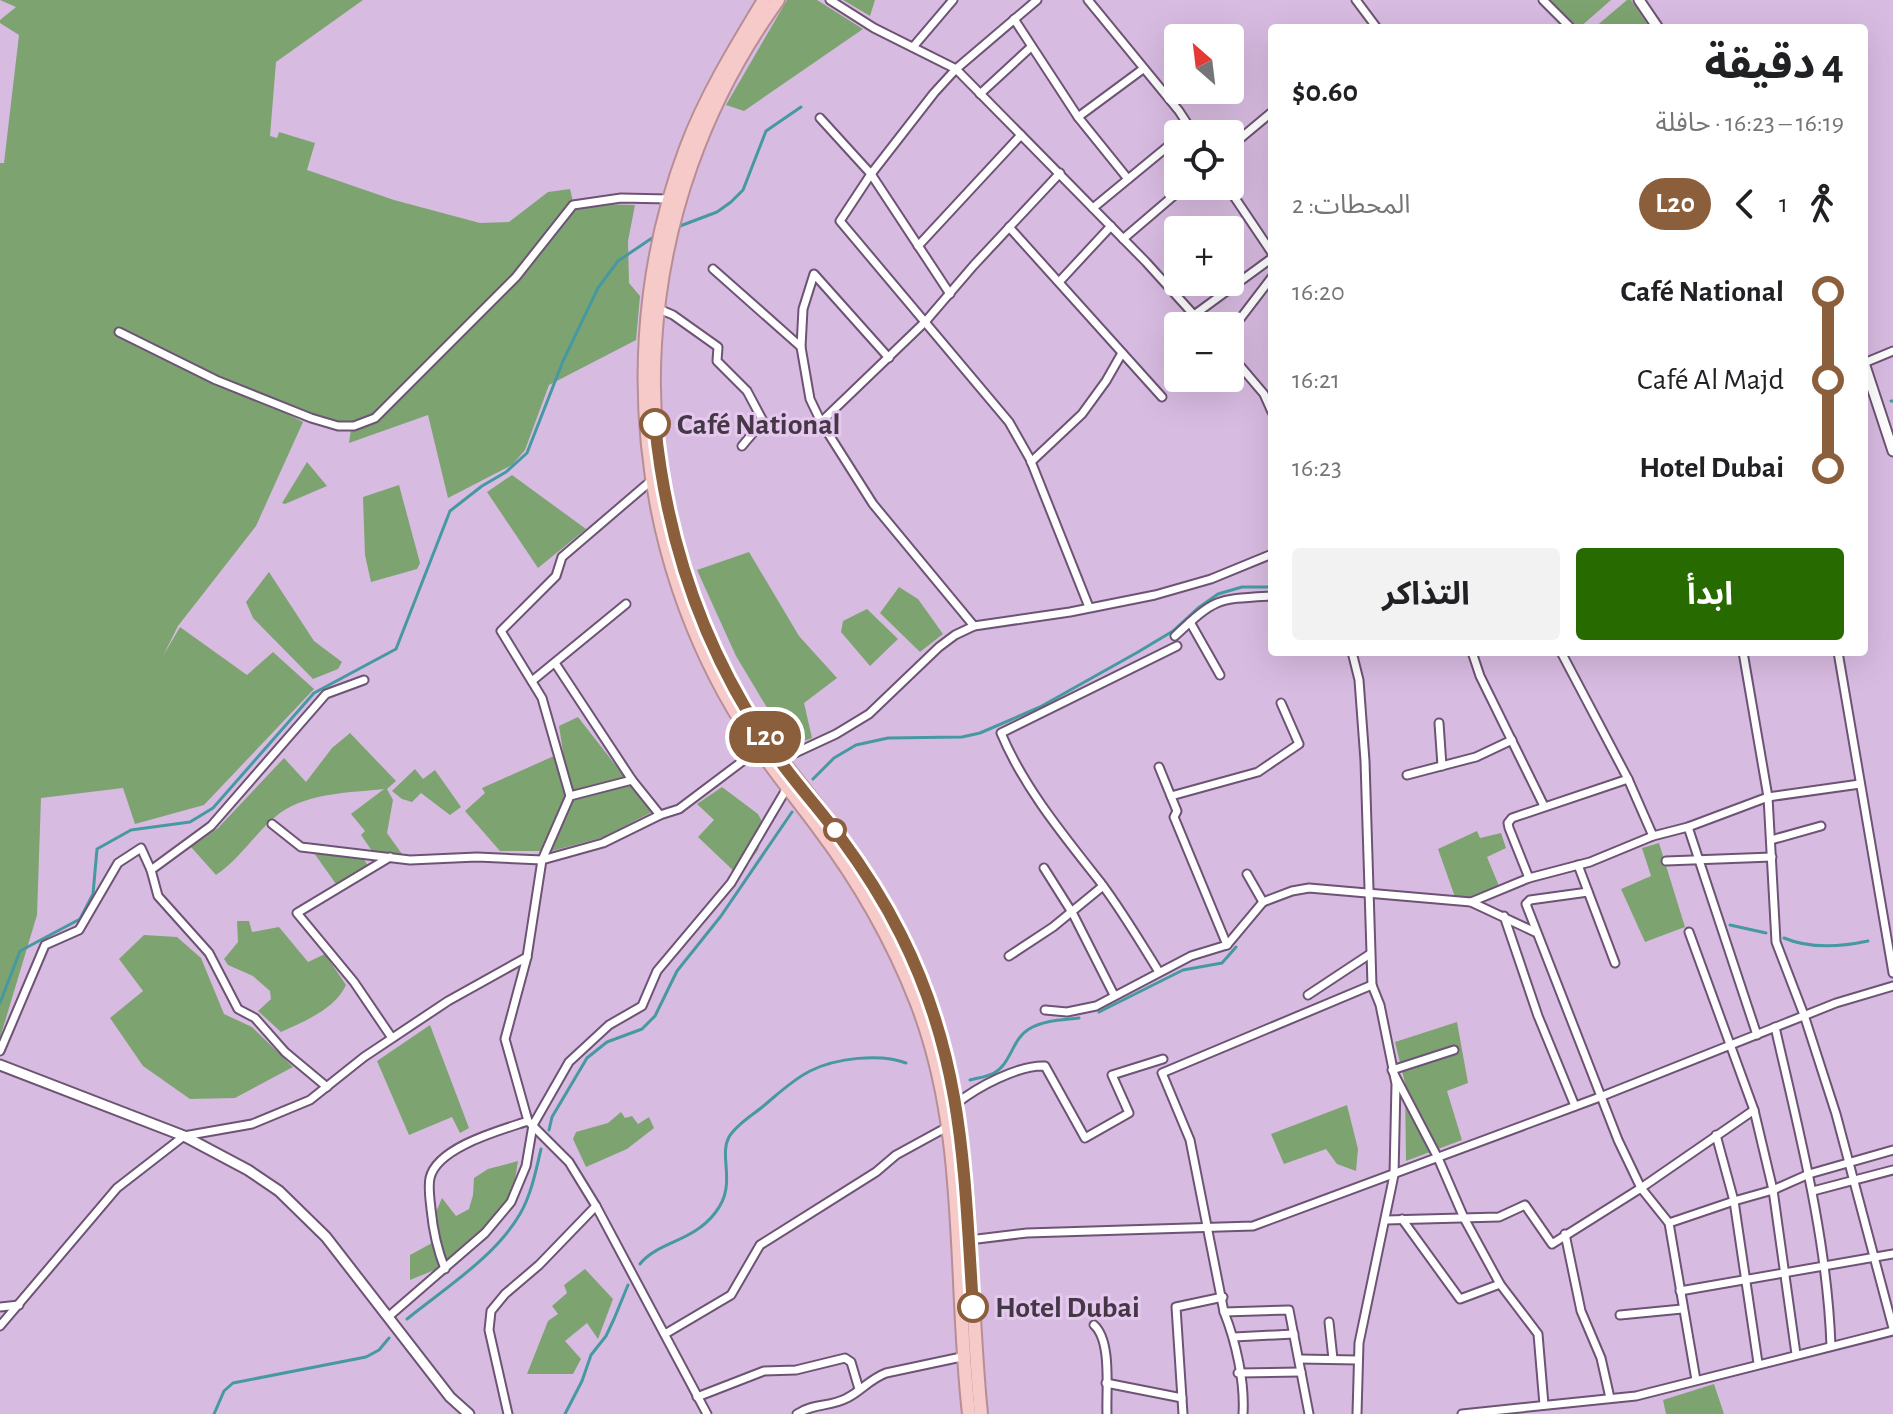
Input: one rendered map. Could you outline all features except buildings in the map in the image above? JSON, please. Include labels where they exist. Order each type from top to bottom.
[{"type":"highway","points":[[670,217],[669,199],[703,108],[764,0]]},
{"type":"highway","points":[[778,0],[740,60],[717,105],[664,234],[649,296],[645,358],[646,419],[652,480],[666,552],[693,629],[716,679],[775,763],[840,837],[869,879],[937,1025],[956,1104],[954,1124],[971,1354],[969,1414]]},
{"type":"highway","points":[[664,234],[654,349],[655,422],[671,530],[706,634],[763,745]]},
{"type":"highway","points":[[775,763],[787,788],[848,870],[901,951],[954,1124]]},
{"type":"highway","points":[[971,1354],[981,1414]]},
{"type":"street","points":[[830,0],[874,28],[956,69],[1191,312]]},
{"type":"street","points":[[913,47],[953,0]]},
{"type":"street","points":[[1037,0],[956,69],[934,93],[871,174],[840,221],[1009,422],[1031,462],[1089,607]]},
{"type":"street","points":[[1088,0],[1185,120]]},
{"type":"street","points":[[1356,0],[1373,24]]},
{"type":"street","points":[[1543,0],[1567,24]]},
{"type":"street","points":[[1639,0],[1655,24]]},
{"type":"street","points":[[1014,19],[1031,47],[1055,76],[1078,117],[1128,179]]},
{"type":"street","points":[[980,94],[1031,47]]},
{"type":"street","points":[[1078,117],[1143,69]]},
{"type":"street","points":[[1244,136],[1268,116]]},
{"type":"street","points":[[820,118],[871,174],[950,294]]},
{"type":"street","points":[[918,246],[1021,135]]},
{"type":"street","points":[[1093,208],[1164,149]]},
{"type":"street","points":[[821,422],[925,322],[1060,173]]},
{"type":"street","points":[[119,332],[216,380],[311,418],[338,426],[354,426],[375,418],[505,287],[573,205],[621,198],[669,199]]},
{"type":"street","points":[[1123,239],[1169,200]]},
{"type":"street","points":[[1236,200],[1268,250]]},
{"type":"street","points":[[1059,282],[1111,226]]},
{"type":"street","points":[[1009,227],[1162,397]]},
{"type":"street","points":[[1198,312],[1268,259]]},
{"type":"street","points":[[713,269],[801,347]]},
{"type":"street","points":[[889,358],[814,274],[803,309],[801,347],[810,399],[821,422],[881,515],[974,626]]},
{"type":"street","points":[[1244,314],[1268,282]]},
{"type":"street","points":[[657,308],[673,315],[718,347],[717,361],[747,391],[763,421],[742,446]]},
{"type":"street","points":[[1868,361],[1893,351]]},
{"type":"street","points":[[1031,462],[1082,414],[1122,353]]},
{"type":"street","points":[[1244,370],[1268,403]]},
{"type":"street","points":[[1868,375],[1893,451]]},
{"type":"street","points":[[388,1317],[485,1233],[511,1202],[526,1166],[530,1123],[505,1039],[527,957],[542,860],[570,796],[542,698],[501,631],[556,576],[562,557],[652,480]]},
{"type":"street","points":[[775,763],[836,734],[869,714],[939,647],[974,626],[1070,612],[1155,595],[1211,579],[1268,556]]},
{"type":"street","points":[[1175,636],[1209,606],[1224,599],[1268,596]]},
{"type":"street","points":[[532,681],[626,604]]},
{"type":"street","points":[[1190,622],[1220,675]]},
{"type":"street","points":[[1159,972],[1103,886],[1074,850],[1011,757],[1001,733],[1177,646]]},
{"type":"street","points":[[1353,656],[1359,680],[1365,761],[1372,985],[1380,1005],[1396,1084],[1394,1175],[1359,1343],[1357,1414]]},
{"type":"street","points":[[1473,656],[1480,676],[1544,806]]},
{"type":"street","points":[[1563,656],[1628,779],[1653,836]]},
{"type":"street","points":[[1462,1414],[1636,1396],[1893,1329],[1851,1162],[1804,1015],[1776,942],[1768,797],[1744,656]]},
{"type":"street","points":[[1839,656],[1890,941],[1893,973]]},
{"type":"street","points":[[555,663],[632,780],[660,815]]},
{"type":"street","points":[[151,870],[211,826],[326,694],[364,680]]},
{"type":"street","points":[[1171,796],[1258,772],[1299,744],[1281,703]]},
{"type":"street","points":[[1439,723],[1442,766]]},
{"type":"street","points":[[1407,775],[1476,757],[1512,740]]},
{"type":"street","points":[[272,824],[301,847],[410,860],[477,857],[542,860],[603,843],[679,809],[763,745]]},
{"type":"street","points":[[1159,767],[1177,811],[1174,817],[1227,945]]},
{"type":"street","points":[[1529,878],[1508,823],[1512,818],[1628,779]]},
{"type":"street","points":[[570,796],[632,780]]},
{"type":"street","points":[[1471,902],[1529,878],[1578,865],[1768,797],[1860,784]]},
{"type":"street","points":[[445,1269],[436,1247],[432,1216],[429,1180],[433,1168],[467,1141],[530,1123],[569,1062],[609,1025],[642,1006],[657,971],[731,883],[787,788]]},
{"type":"street","points":[[1771,840],[1821,826]]},
{"type":"street","points":[[1688,827],[1757,1035]]},
{"type":"street","points":[[0,1051],[45,945],[79,930],[118,863],[141,848],[158,896],[209,953],[238,1009],[255,1018],[285,1052],[327,1087]]},
{"type":"street","points":[[390,857],[297,913],[354,982],[392,1038]]},
{"type":"street","points":[[1666,861],[1772,857]]},
{"type":"street","points":[[1578,865],[1615,963]]},
{"type":"street","points":[[1044,868],[1072,912],[1114,995]]},
{"type":"street","points":[[1247,874],[1263,902]]},
{"type":"street","points":[[1009,956],[1103,886]]},
{"type":"street","points":[[1045,1010],[1067,1012],[1096,1006],[1191,956],[1227,945],[1263,902],[1309,888],[1471,902],[1537,933]]},
{"type":"street","points":[[1588,892],[1527,902],[1600,1097],[1641,1188],[1669,1223],[1696,1380]]},
{"type":"street","points":[[1504,916],[1538,1016],[1575,1106]]},
{"type":"street","points":[[1689,932],[1754,1110],[1773,1190],[1796,1354]]},
{"type":"street","points":[[1308,995],[1370,954]]},
{"type":"street","points":[[0,1326],[117,1188],[184,1136],[252,1124],[310,1100],[392,1038],[448,1001],[527,957]]},
{"type":"street","points":[[1243,1414],[1244,1388],[1238,1373],[1234,1337],[1224,1312],[1190,1140],[1162,1073],[1372,985]]},
{"type":"street","points":[[964,1240],[1027,1233],[1253,1226],[1600,1097],[1804,1015],[1893,986]]},
{"type":"street","points":[[1775,1027],[1813,1191],[1829,1302],[1831,1346]]},
{"type":"street","points":[[1392,1070],[1454,1050]]},
{"type":"street","points":[[956,1104],[971,1091],[1031,1066],[1045,1066],[1085,1138],[1129,1113],[1112,1075],[1163,1059]]},
{"type":"street","points":[[0,1065],[184,1136],[248,1170],[303,1212],[349,1265],[450,1397],[469,1414]]},
{"type":"street","points":[[1392,1070],[1438,1158],[1464,1218],[1500,1284],[1538,1334],[1544,1405]]},
{"type":"street","points":[[1386,1220],[1499,1217],[1525,1205],[1552,1244],[1641,1188],[1754,1110]]},
{"type":"street","points":[[530,1123],[569,1162],[596,1206],[707,1414]]},
{"type":"street","points":[[665,1334],[731,1295],[760,1245],[876,1172],[896,1155],[954,1124]]},
{"type":"street","points":[[1716,1135],[1734,1201],[1758,1363]]},
{"type":"street","points":[[1669,1223],[1773,1190],[1809,1174],[1893,1150]]},
{"type":"street","points":[[1813,1191],[1893,1170]]},
{"type":"street","points":[[508,1414],[489,1330],[491,1311],[596,1206]]},
{"type":"street","points":[[1402,1219],[1460,1299],[1500,1284]]},
{"type":"street","points":[[1565,1234],[1581,1311],[1601,1358],[1610,1398]]},
{"type":"street","points":[[1680,1291],[1893,1254]]},
{"type":"street","points":[[1183,1414],[1176,1307],[1223,1297]]},
{"type":"street","points":[[0,1307],[19,1305]]},
{"type":"street","points":[[1620,1315],[1682,1309]]},
{"type":"street","points":[[1224,1312],[1289,1310],[1309,1414]]},
{"type":"street","points":[[1329,1322],[1333,1359]]},
{"type":"street","points":[[1094,1325],[1105,1342],[1107,1414]]},
{"type":"street","points":[[1234,1337],[1294,1334]]},
{"type":"street","points":[[797,1414],[813,1405],[841,1401],[886,1373],[971,1354]]},
{"type":"street","points":[[697,1397],[764,1371],[796,1370],[845,1358],[851,1362],[859,1389]]},
{"type":"street","points":[[1299,1359],[1358,1360]]},
{"type":"street","points":[[1238,1373],[1301,1372]]},
{"type":"street","points":[[1106,1383],[1182,1398]]},
{"type":"green space","points":[[0,0],[363,0],[276,62],[270,136],[277,138],[279,132],[315,143],[307,170],[394,200],[480,223],[509,222],[548,192],[570,189],[575,210],[601,204],[635,205],[628,241],[629,283],[640,296],[636,340],[549,385],[525,450],[512,465],[448,498],[428,415],[349,443],[351,429],[209,373],[303,422],[256,526],[178,626],[163,656],[180,627],[247,675],[273,652],[314,689],[204,805],[135,824],[123,788],[41,798],[37,915],[0,1038],[0,163],[4,163],[19,35],[0,23],[16,7]]},
{"type":"green space","points":[[787,0],[817,0],[863,29],[744,111],[726,105]]},
{"type":"green space","points":[[843,0],[875,0],[870,16]]},
{"type":"green space","points":[[1550,0],[1611,0],[1584,24],[1575,24]]},
{"type":"green space","points":[[1631,0],[1647,24],[1599,24]]},
{"type":"green space","points":[[307,462],[327,486],[282,503]]},
{"type":"green space","points":[[512,475],[586,529],[538,568],[487,492]]},
{"type":"green space","points":[[399,485],[420,563],[417,569],[371,582],[365,555],[363,497]]},
{"type":"green space","points":[[749,552],[799,636],[837,678],[804,703],[812,738],[790,746],[736,656],[697,570]]},
{"type":"green space","points":[[269,572],[314,641],[342,662],[338,669],[313,679],[253,618],[246,602]]},
{"type":"green space","points":[[899,587],[918,599],[943,634],[920,652],[880,613]]},
{"type":"green space","points":[[867,609],[898,639],[870,666],[841,632],[843,621]]},
{"type":"green space","points":[[578,717],[652,812],[604,837],[552,851],[500,851],[465,811],[485,793],[482,788],[563,752],[559,726]]},
{"type":"green space","points":[[350,733],[396,781],[387,789],[393,800],[387,833],[402,854],[372,851],[361,835],[365,831],[351,814],[384,789],[330,795],[292,806],[272,820],[216,875],[191,847],[218,828],[284,758],[306,782],[332,748]]},
{"type":"green space","points":[[415,769],[423,779],[435,770],[461,807],[450,815],[421,793],[412,802],[392,791]]},
{"type":"green space","points":[[722,787],[758,814],[765,827],[758,850],[739,876],[698,837],[714,820],[697,804]]},
{"type":"green space","points":[[1477,831],[1480,838],[1501,833],[1506,848],[1487,857],[1499,886],[1469,897],[1455,897],[1438,849]]},
{"type":"green space","points":[[1659,843],[1685,927],[1645,942],[1621,889],[1651,876],[1642,848]]},
{"type":"green space","points":[[314,853],[362,856],[368,866],[336,884]]},
{"type":"green space","points":[[237,921],[249,921],[252,932],[279,927],[308,962],[325,954],[346,985],[335,1001],[281,1032],[258,1011],[271,999],[270,991],[253,976],[228,965],[224,959],[238,942]]},
{"type":"green space","points":[[144,935],[177,937],[201,958],[224,1014],[252,1027],[293,1067],[235,1098],[190,1099],[143,1066],[110,1018],[143,991],[119,959]]},
{"type":"green space","points":[[1457,1022],[1468,1083],[1447,1091],[1462,1140],[1406,1161],[1405,1083],[1395,1042]]},
{"type":"green space","points":[[430,1025],[469,1128],[460,1133],[452,1117],[409,1135],[377,1061]]},
{"type":"green space","points":[[1347,1105],[1358,1149],[1356,1171],[1337,1164],[1326,1149],[1284,1164],[1271,1134]]},
{"type":"green space","points":[[621,1112],[625,1118],[632,1116],[638,1124],[649,1117],[654,1128],[627,1149],[586,1167],[573,1139],[576,1132],[608,1123]]},
{"type":"green space","points":[[518,1161],[513,1192],[491,1221],[468,1243],[459,1260],[410,1280],[410,1255],[432,1243],[433,1219],[442,1198],[456,1216],[469,1209],[474,1178],[488,1169]]},
{"type":"green space","points":[[585,1269],[613,1299],[598,1339],[587,1323],[565,1341],[581,1359],[573,1374],[527,1374],[548,1321],[558,1314],[552,1306],[567,1293],[564,1285]]},
{"type":"green space","points":[[1714,1384],[1724,1414],[1666,1414],[1663,1400]]},
{"type":"waterway","points":[[680,226],[717,212],[731,202],[743,190],[766,131],[801,107]]},
{"type":"waterway","points":[[0,1003],[20,951],[80,919],[93,894],[97,849],[131,830],[190,822],[213,808],[314,693],[396,649],[450,511],[506,472],[527,453],[563,361],[598,288],[618,261],[658,234]]},
{"type":"waterway","points":[[813,779],[834,758],[856,745],[888,738],[962,737],[980,733],[1040,707],[1138,652],[1173,631],[1218,594],[1242,587],[1268,587]]},
{"type":"waterway","points":[[549,1130],[552,1117],[587,1058],[607,1042],[642,1029],[655,1016],[677,971],[721,916],[792,812]]},
{"type":"waterway","points":[[1730,925],[1766,933]]},
{"type":"waterway","points":[[1784,938],[1825,946],[1868,941]]},
{"type":"waterway","points":[[1099,1012],[1183,970],[1222,963],[1236,947]]},
{"type":"waterway","points":[[970,1080],[988,1076],[1000,1069],[1023,1033],[1029,1029],[1047,1022],[1079,1018]]},
{"type":"waterway","points":[[640,1264],[656,1251],[696,1230],[715,1213],[722,1203],[727,1182],[725,1153],[729,1137],[791,1083],[810,1071],[845,1060],[884,1058],[906,1063]]},
{"type":"waterway","points":[[407,1319],[468,1271],[510,1230],[527,1199],[541,1149]]},
{"type":"waterway","points":[[565,1414],[591,1355],[606,1336],[628,1285]]},
{"type":"waterway","points":[[214,1414],[224,1391],[233,1383],[366,1357],[379,1350],[389,1338]]},
{"type":"bus line","name":"L20","points":[[655,424],[671,530],[697,611],[717,657],[780,760],[840,837],[883,901],[901,935],[932,1010],[950,1072],[961,1131],[973,1307]]},
{"type":"place","name":"Café National","points":[[655,424]]},
{"type":"place","name":"Hotel Dubai","points":[[973,1307]]}]
